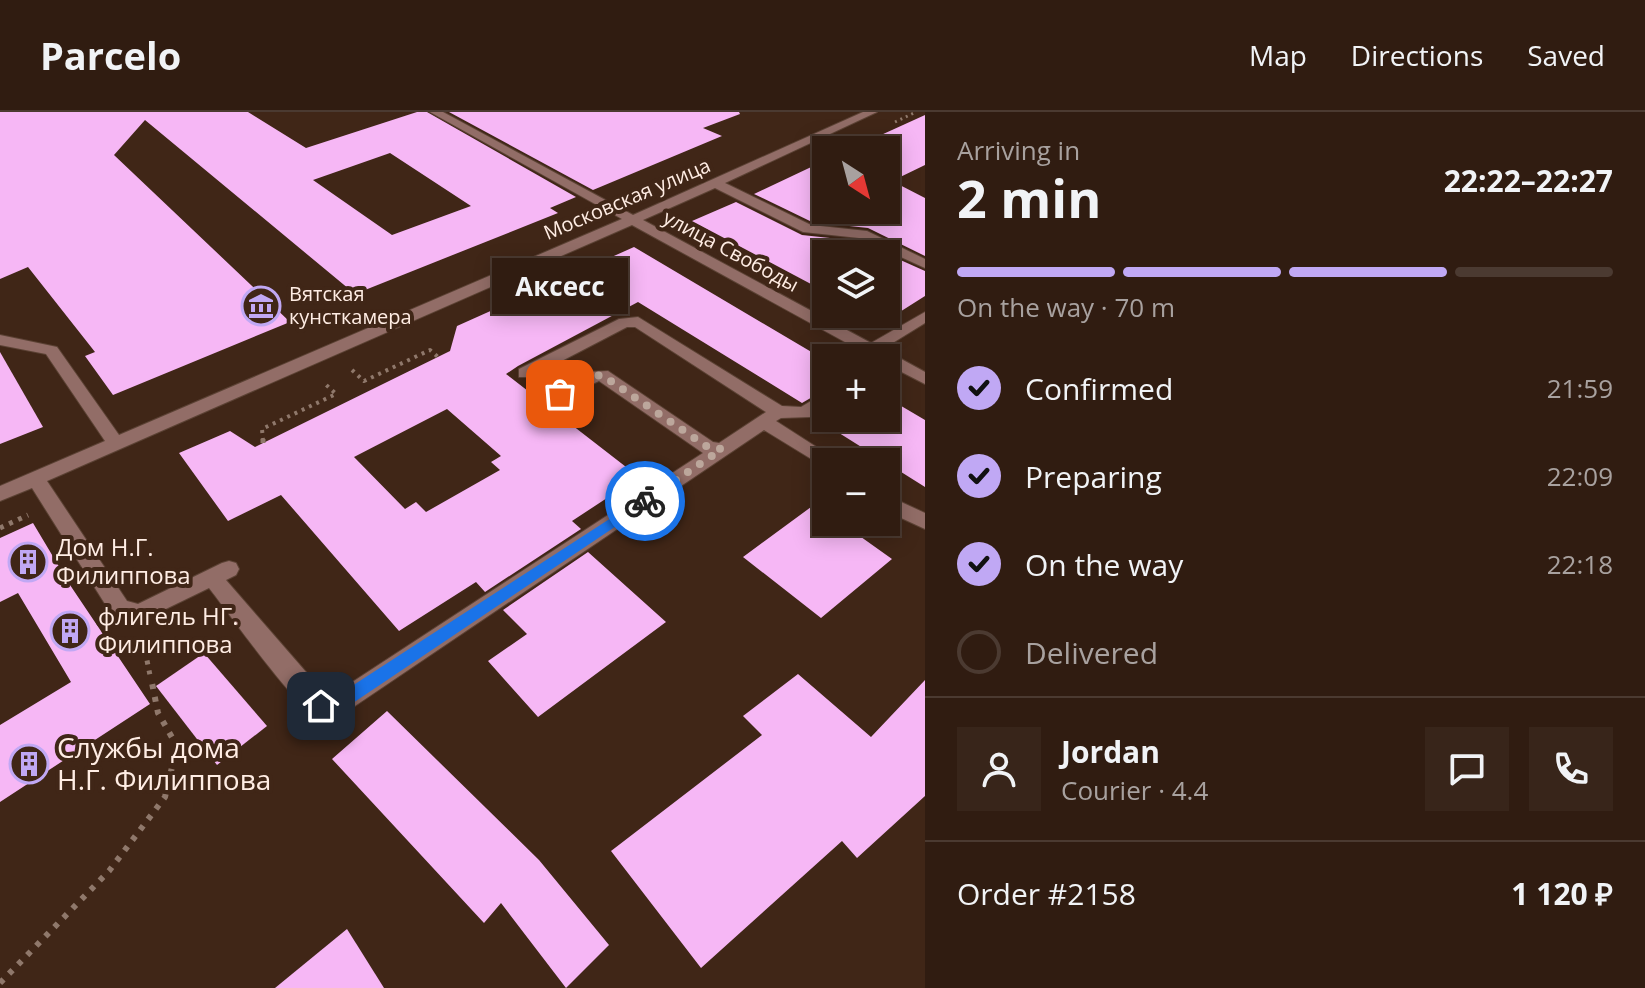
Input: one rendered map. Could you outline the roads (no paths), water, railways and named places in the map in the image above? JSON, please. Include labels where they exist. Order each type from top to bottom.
[{"type":"street","name":"улица Свободы","points":[[435,112],[859,344]]},
{"type":"street","name":"Московская улица","points":[[0,494],[632,220],[872,112]]},
{"type":"street","points":[[715,183],[808,229],[862,234],[925,264]]},
{"type":"street","points":[[892,344],[925,316]]},
{"type":"street","points":[[525,373],[624,322],[638,322],[812,451]]},
{"type":"street","points":[[0,340],[51,350],[116,444]]},
{"type":"street","name":"улица Свободы","points":[[900,366],[925,379]]},
{"type":"street","points":[[560,394],[593,376],[602,375],[709,448],[722,449]]},
{"type":"street","points":[[36,479],[120,609],[139,613],[220,573],[304,689],[321,706],[338,704],[770,417],[804,413],[812,408]]},
{"type":"street","points":[[900,509],[925,522]]},
{"type":"place","name":"Вятская кунсткамера","points":[[261,306]]},
{"type":"place","name":"Аксесс","points":[[560,394]]},
{"type":"place","name":"Дом Н.Г. Филиппова","points":[[28,562]]},
{"type":"place","name":"флигель НГ. Филиппова","points":[[70,631]]},
{"type":"place","name":"Службы дома Н.Г. Филиппова","points":[[29,764]]}]
